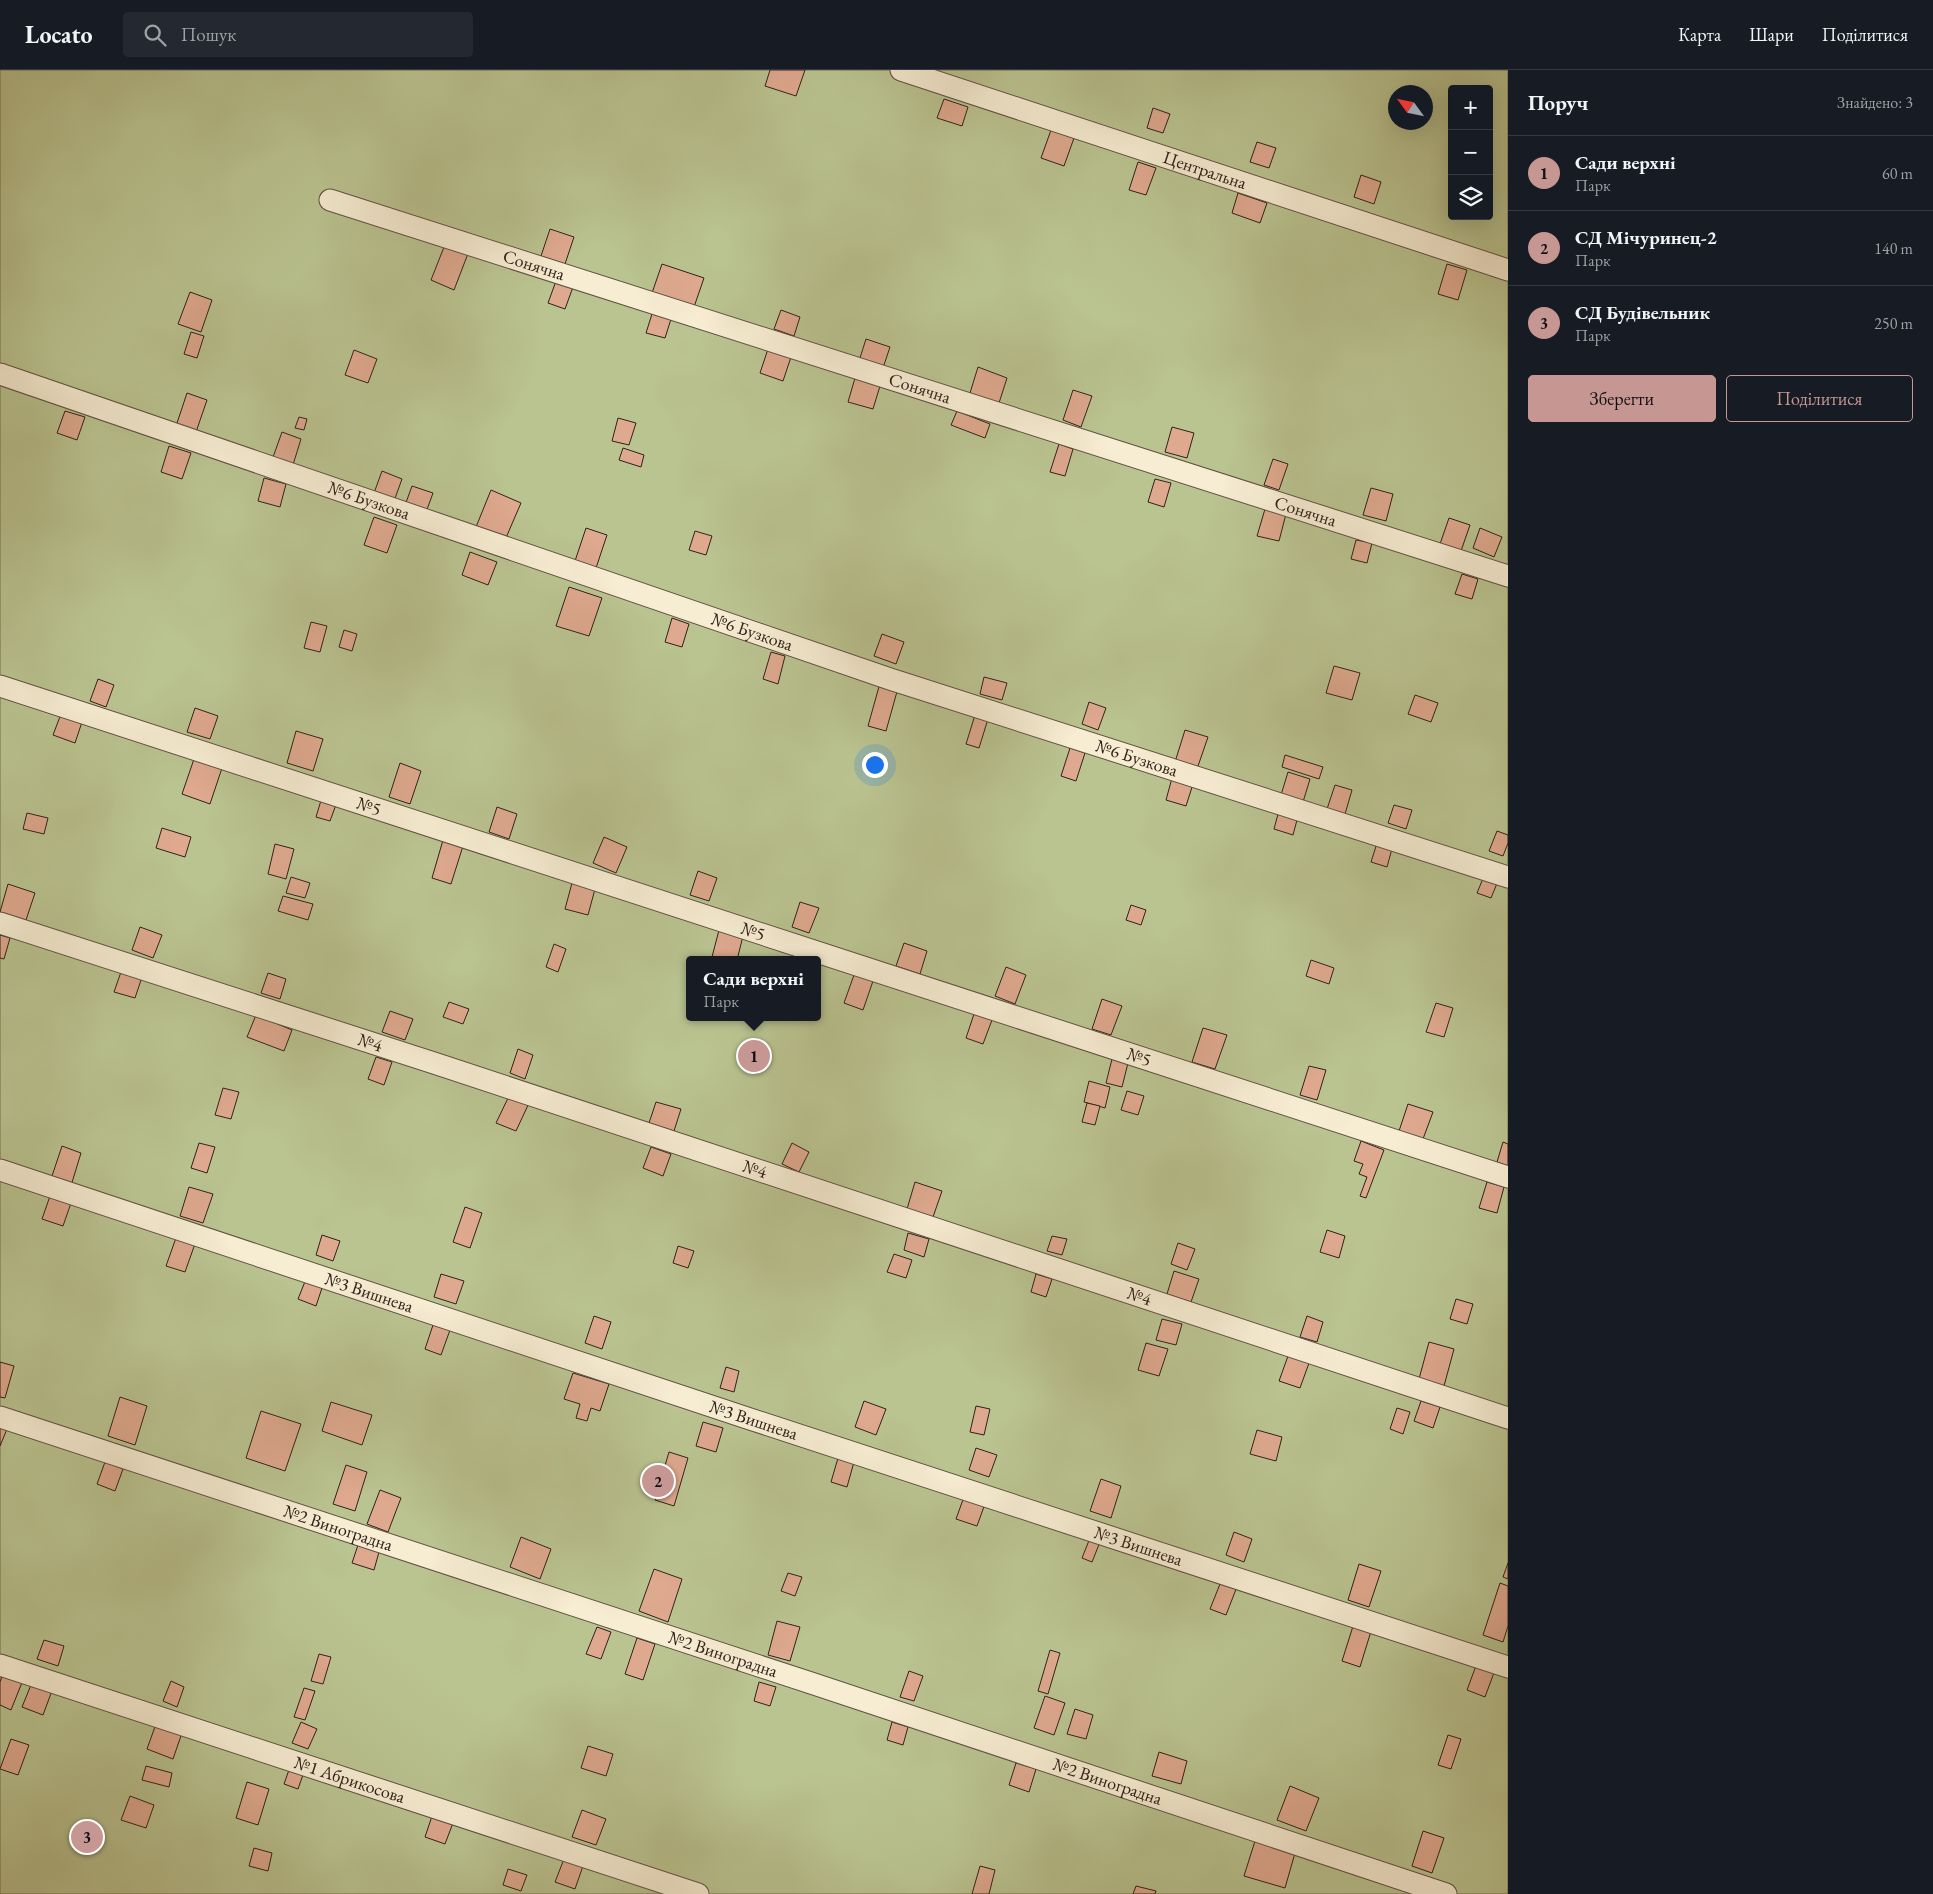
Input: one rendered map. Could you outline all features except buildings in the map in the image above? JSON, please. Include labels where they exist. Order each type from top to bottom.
[{"type":"lane","name":"Центральна","points":[[901,70],[1508,270]]},
{"type":"lane","name":"Сонячна","points":[[330,200],[1508,576]]},
{"type":"lane","name":"№6 Бузкова","points":[[0,374],[890,679],[1508,877]]},
{"type":"lane","name":"№5","points":[[0,686],[1508,1177]]},
{"type":"lane","name":"№4","points":[[0,923],[427,1061],[1508,1418]]},
{"type":"lane","name":"№3 Вишнева","points":[[0,1170],[747,1418],[1508,1667]]},
{"type":"lane","name":"№2 Виноградна","points":[[0,1416],[1446,1894]]},
{"type":"lane","name":"№1 Абрикосова","points":[[0,1665],[698,1894]]},
{"type":"green space","points":[[0,70],[1508,70],[1508,1894],[0,1894]]},
{"type":"place","name":"Сади верхні","points":[[754,1056]]},
{"type":"place","name":"СД Мічуринец-2","points":[[658,1481]]},
{"type":"place","name":"СД Будівельник","points":[[87,1837]]}]
